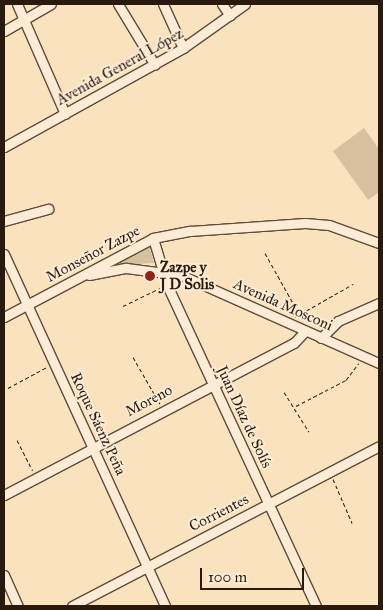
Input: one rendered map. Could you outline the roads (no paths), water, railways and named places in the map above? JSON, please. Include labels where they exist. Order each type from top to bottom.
[{"type":"street","points":[[17,4],[65,114]]},
{"type":"street","points":[[4,31],[50,4]]},
{"type":"street","points":[[118,4],[155,65]]},
{"type":"street","points":[[163,4],[183,48]]},
{"type":"street","points":[[222,4],[230,16]]},
{"type":"street","name":"Avenida General López","points":[[4,147],[155,65],[183,48],[245,4]]},
{"type":"street","points":[[4,221],[48,210]]},
{"type":"street","name":"Monseñor Zazpe","points":[[4,317],[87,276],[132,246],[153,238],[260,224],[329,226],[379,243]]},
{"type":"street","name":"Juan Díaz de Solís","points":[[153,238],[167,285],[316,606]]},
{"type":"street","name":"Roque Sáenz Peña","points":[[4,254],[94,446],[165,606]]},
{"type":"street","name":"Avenida Mosconi","points":[[87,276],[126,268],[164,270],[379,363]]},
{"type":"street","points":[[321,338],[338,322],[379,303]]},
{"type":"street","name":"Moreno","points":[[4,494],[212,383],[294,343],[305,331]]},
{"type":"street","name":"Corrientes","points":[[72,606],[379,446]]},
{"type":"street","points":[[4,574],[18,606]]},
{"type":"place","name":"Zazpe y J D Solis","points":[[150,276]]}]
